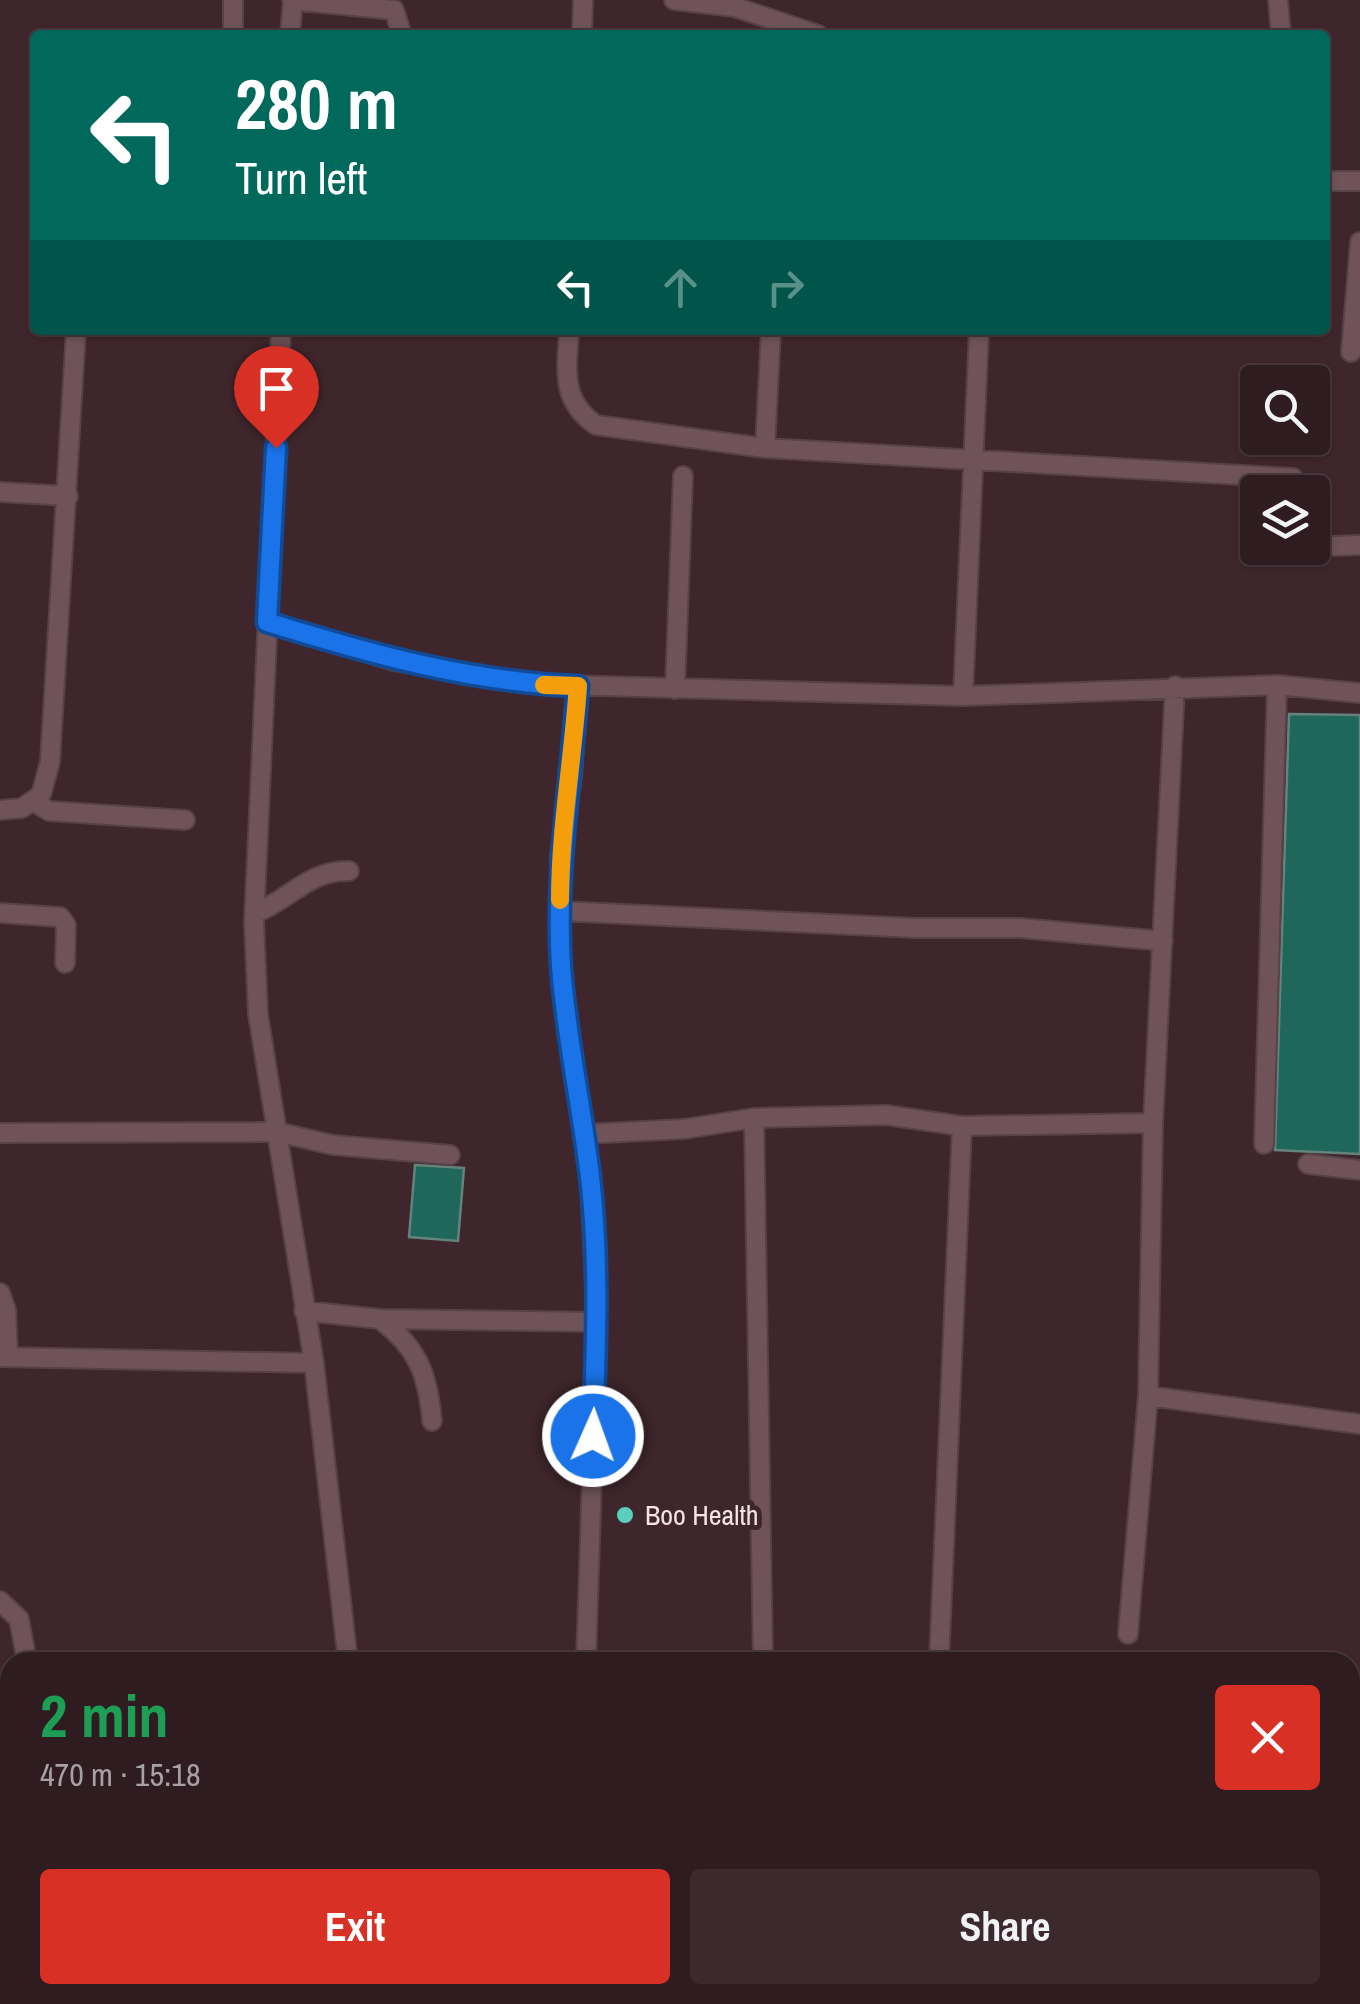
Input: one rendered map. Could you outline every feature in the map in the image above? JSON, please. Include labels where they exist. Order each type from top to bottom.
[{"type":"street","points":[[232,0],[233,30]]},
{"type":"street","points":[[290,30],[293,0],[394,10],[400,30]]},
{"type":"street","points":[[582,30],[583,0]]},
{"type":"street","points":[[674,0],[735,8],[770,17],[792,30]]},
{"type":"street","points":[[1278,0],[1281,30]]},
{"type":"street","points":[[1330,181],[1360,180]]},
{"type":"street","points":[[1351,352],[1360,242]]},
{"type":"street","points":[[0,810],[22,808],[41,795],[50,762],[76,335]]},
{"type":"street","points":[[281,335],[255,913],[258,1014],[314,1363],[347,1652]]},
{"type":"street","points":[[569,335],[566,392],[578,412],[596,425],[765,448],[970,463],[1240,476]]},
{"type":"street","points":[[765,448],[771,335]]},
{"type":"street","points":[[962,696],[979,335]]},
{"type":"street","points":[[674,689],[684,476]]},
{"type":"street","points":[[0,492],[68,496]]},
{"type":"street","points":[[1333,546],[1360,545]]},
{"type":"street","points":[[267,622],[394,661],[529,684],[962,696],[1175,686],[1276,686],[1360,693]]},
{"type":"street","points":[[578,686],[572,776],[560,854],[560,910],[561,968],[590,1179],[597,1322],[586,1652]]},
{"type":"street","points":[[1128,1634],[1148,1396],[1153,1123],[1175,686]]},
{"type":"street","points":[[1264,1144],[1276,686]]},
{"type":"street","points":[[32,801],[49,811],[184,820]]},
{"type":"street","points":[[255,913],[271,907],[316,875],[350,871]]},
{"type":"street","points":[[560,910],[916,928],[1020,928],[1162,942]]},
{"type":"street","points":[[0,913],[60,918],[66,925],[65,963]]},
{"type":"street","points":[[583,1134],[684,1129],[754,1118],[886,1115],[962,1126],[1153,1123]]},
{"type":"street","points":[[754,1118],[764,1652]]},
{"type":"street","points":[[939,1652],[962,1126]]},
{"type":"street","points":[[0,1133],[277,1132],[333,1145],[450,1156]]},
{"type":"street","points":[[1308,1164],[1360,1170]]},
{"type":"street","points":[[0,1294],[6,1310],[4,1357],[314,1363]]},
{"type":"street","points":[[304,1311],[380,1319],[597,1322]]},
{"type":"street","points":[[380,1319],[420,1359],[429,1387],[432,1421]]},
{"type":"street","points":[[1148,1396],[1360,1424]]},
{"type":"street","points":[[0,1601],[20,1618],[25,1652]]},
{"type":"building","points":[[1289,714],[1360,715],[1360,1154],[1275,1150]]},
{"type":"building","points":[[415,1165],[464,1168],[458,1241],[409,1237]]},
{"type":"slow traffic","points":[[544,685],[578,686],[572,776],[560,854],[560,900]]},
{"type":"place","name":"Boo Health","points":[[625,1515]]},
{"type":"route","points":[[276,448],[267,622],[394,661],[529,684],[578,686],[572,776],[560,854],[561,968],[590,1179],[597,1322],[593,1436]]}]
